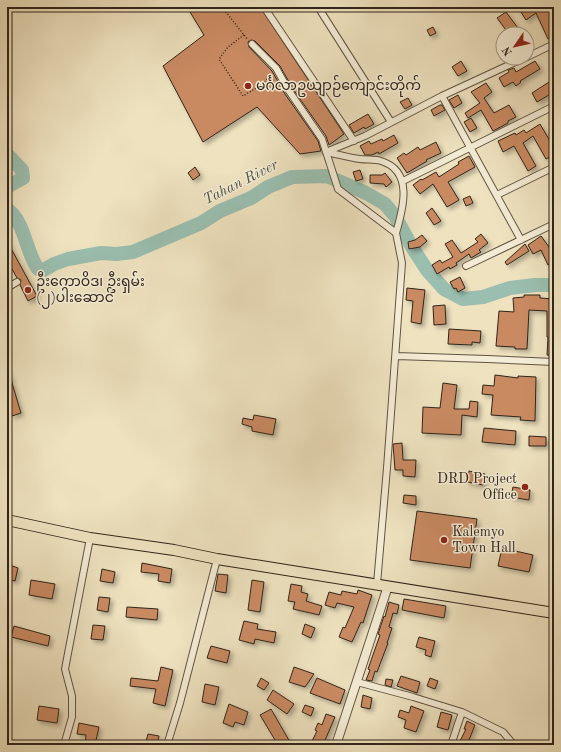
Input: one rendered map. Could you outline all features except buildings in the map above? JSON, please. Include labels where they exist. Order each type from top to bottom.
[{"type":"highway","points":[[7,520],[90,538],[174,550],[217,559],[554,613]]},
{"type":"street","points":[[264,7],[354,141]]},
{"type":"street","points":[[318,7],[391,122]]},
{"type":"street","points":[[252,44],[276,68],[289,91],[322,139],[338,189],[396,233]]},
{"type":"street","points":[[535,52],[554,44]]},
{"type":"street","points":[[326,152],[354,141],[442,96],[507,66]]},
{"type":"street","points":[[442,96],[521,240]]},
{"type":"street","points":[[403,181],[554,106]]},
{"type":"street","points":[[326,152],[358,159],[382,161],[398,171],[403,181],[403,209],[396,233],[402,263],[382,585],[357,682],[336,745]]},
{"type":"street","points":[[497,195],[554,167]]},
{"type":"street","points":[[466,266],[554,224]]},
{"type":"street","points":[[7,288],[17,282]]},
{"type":"street","points":[[396,356],[554,362]]},
{"type":"street","points":[[64,745],[72,717],[72,696],[65,669],[90,538]]},
{"type":"street","points":[[168,745],[217,559]]},
{"type":"street","points":[[357,682],[462,712],[503,732],[514,745]]},
{"type":"street","points":[[451,745],[462,712]]},
{"type":"path","points":[[222,7],[252,44]]},
{"type":"path","points":[[244,34],[228,46],[219,59],[243,96],[263,84],[276,68]]},
{"type":"waterway","name":"Tahan River","points":[[7,154],[22,170],[23,178],[7,187]]},
{"type":"waterway","name":"Tahan River","points":[[7,209],[22,229],[30,254],[38,269],[44,270],[54,264],[68,259],[101,253],[116,254],[133,252],[201,223],[220,211],[251,198],[268,187],[292,177],[327,176],[366,193],[385,204],[395,216],[427,270],[444,289],[463,299],[483,297],[510,288],[535,285],[554,285]]},
{"type":"place","name":"မင်္ဂလာဥယျာဉ်ကျောင်းတိုက်","points":[[248,86]]},
{"type":"place","name":"ဦးကောဝိဒ၊ ဦးရှမ်း (၂)ပါးဆောင်","points":[[28,290]]},
{"type":"place","name":"DRD Project Office","points":[[525,487]]},
{"type":"place","name":"Kalemyo Town Hall","points":[[444,540]]}]
